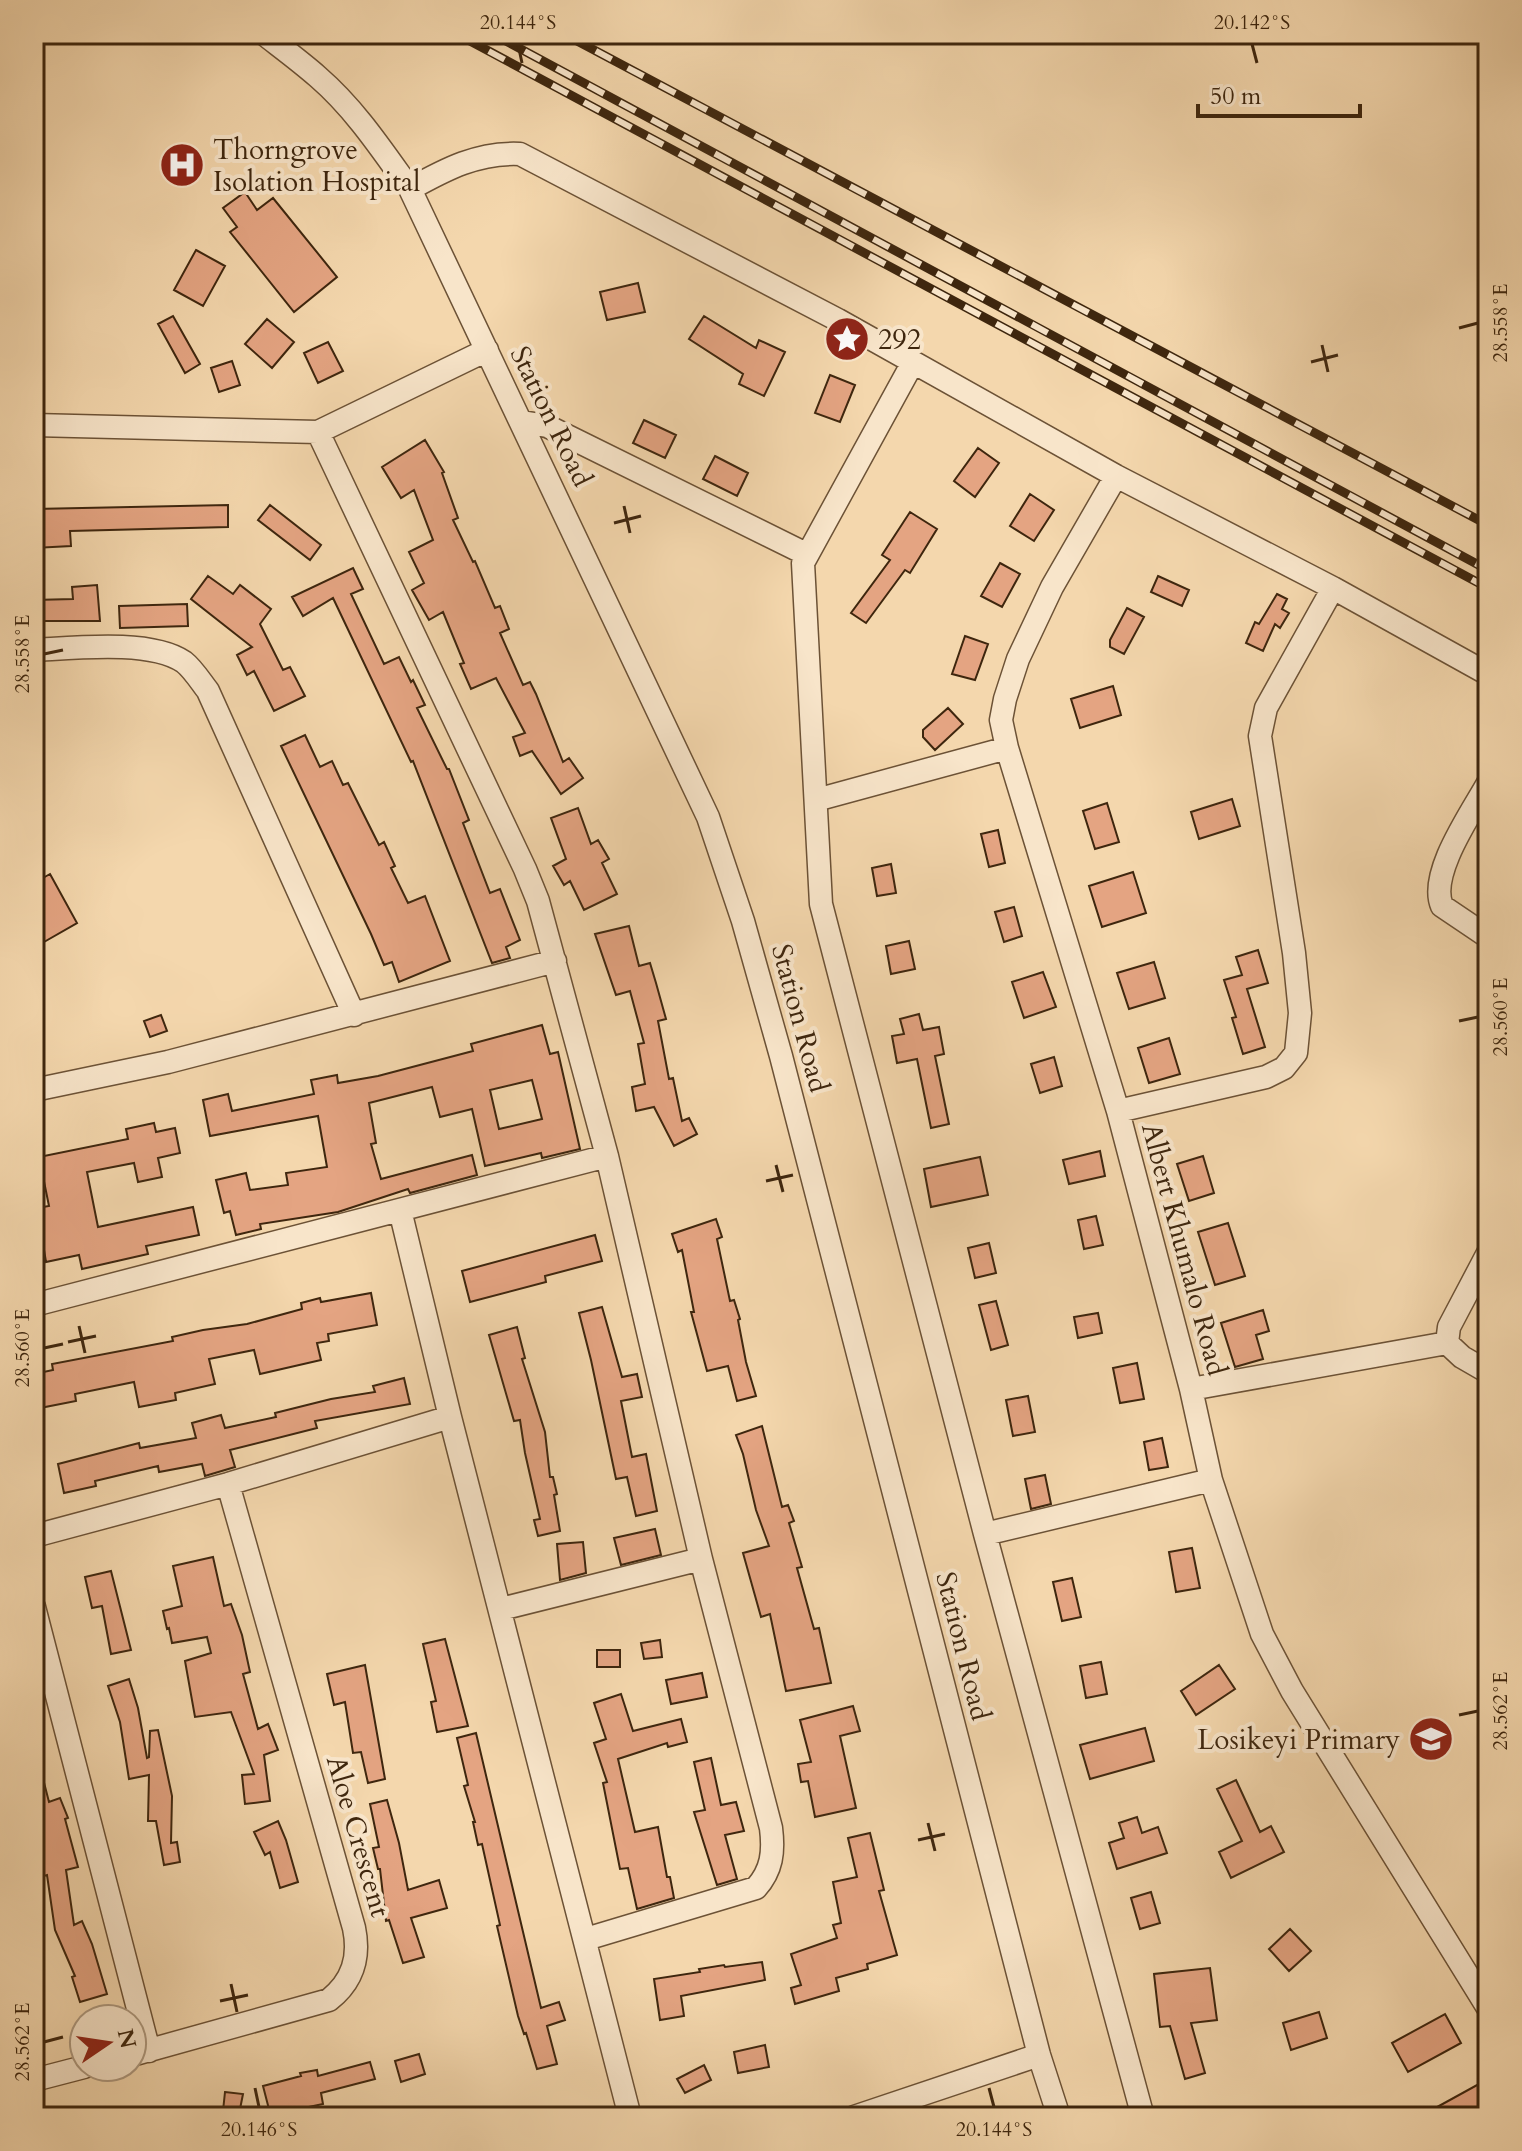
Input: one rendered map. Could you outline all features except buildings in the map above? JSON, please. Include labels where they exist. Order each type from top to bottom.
[{"type":"street","name":"Station Road","points":[[264,34],[319,77],[343,101],[375,139],[410,189],[708,817],[743,921],[781,1056],[1039,2055],[1059,2117]]},
{"type":"street","points":[[410,189],[453,165],[500,153],[520,154],[838,320],[1116,476],[1333,588],[1488,674]]},
{"type":"street","points":[[34,425],[318,432],[487,350]]},
{"type":"street","points":[[912,364],[803,563],[821,904],[985,1534],[1143,2117]]},
{"type":"street","points":[[522,422],[547,426],[806,554]]},
{"type":"street","points":[[318,432],[525,869],[555,961],[607,1156],[701,1559],[771,1828],[771,1863],[766,1876],[756,1888],[586,1939]]},
{"type":"street","name":"Albert Khumalo Road","points":[[1116,476],[1052,587],[1018,659],[1001,720],[1007,748],[1118,1111],[1191,1389],[1211,1480],[1262,1634],[1292,1691],[1488,2008]]},
{"type":"street","points":[[1118,1111],[1266,1077],[1284,1068],[1296,1053],[1300,1013],[1294,953],[1260,736],[1266,708],[1333,588]]},
{"type":"street","points":[[34,650],[143,649],[169,655],[185,663],[208,691],[354,1015]]},
{"type":"street","points":[[816,800],[1007,748]]},
{"type":"street","points":[[1488,783],[1449,856],[1438,891],[1442,906],[1488,937]]},
{"type":"street","points":[[34,1090],[168,1062],[555,961]]},
{"type":"street","points":[[34,1305],[607,1156]]},
{"type":"street","points":[[400,1210],[450,1417],[630,2117]]},
{"type":"street","points":[[1447,1343],[1449,1327],[1488,1253]]},
{"type":"street","points":[[1191,1389],[1447,1343]]},
{"type":"street","points":[[1447,1343],[1462,1357],[1488,1372]]},
{"type":"street","points":[[34,1536],[228,1484],[450,1417]]},
{"type":"street","points":[[985,1534],[1211,1480]]},
{"type":"street","name":"Aloe Crescent","points":[[148,2051],[329,2000],[343,1987],[358,1948],[228,1484]]},
{"type":"street","points":[[501,1609],[701,1559]]},
{"type":"street","points":[[34,1607],[128,2003]]},
{"type":"street","points":[[854,2117],[1039,2055]]},
{"type":"street","points":[[34,2080],[68,2071]]},
{"type":"railway","points":[[457,34],[1488,588]]},
{"type":"railway","points":[[493,34],[1488,570]]},
{"type":"railway","points":[[564,34],[1488,525]]},
{"type":"place","name":"Thorngrove Isolation Hospital","points":[[182,165]]},
{"type":"place","name":"292","points":[[847,339]]},
{"type":"place","name":"Losikeyi Primary","points":[[1431,1739]]}]
